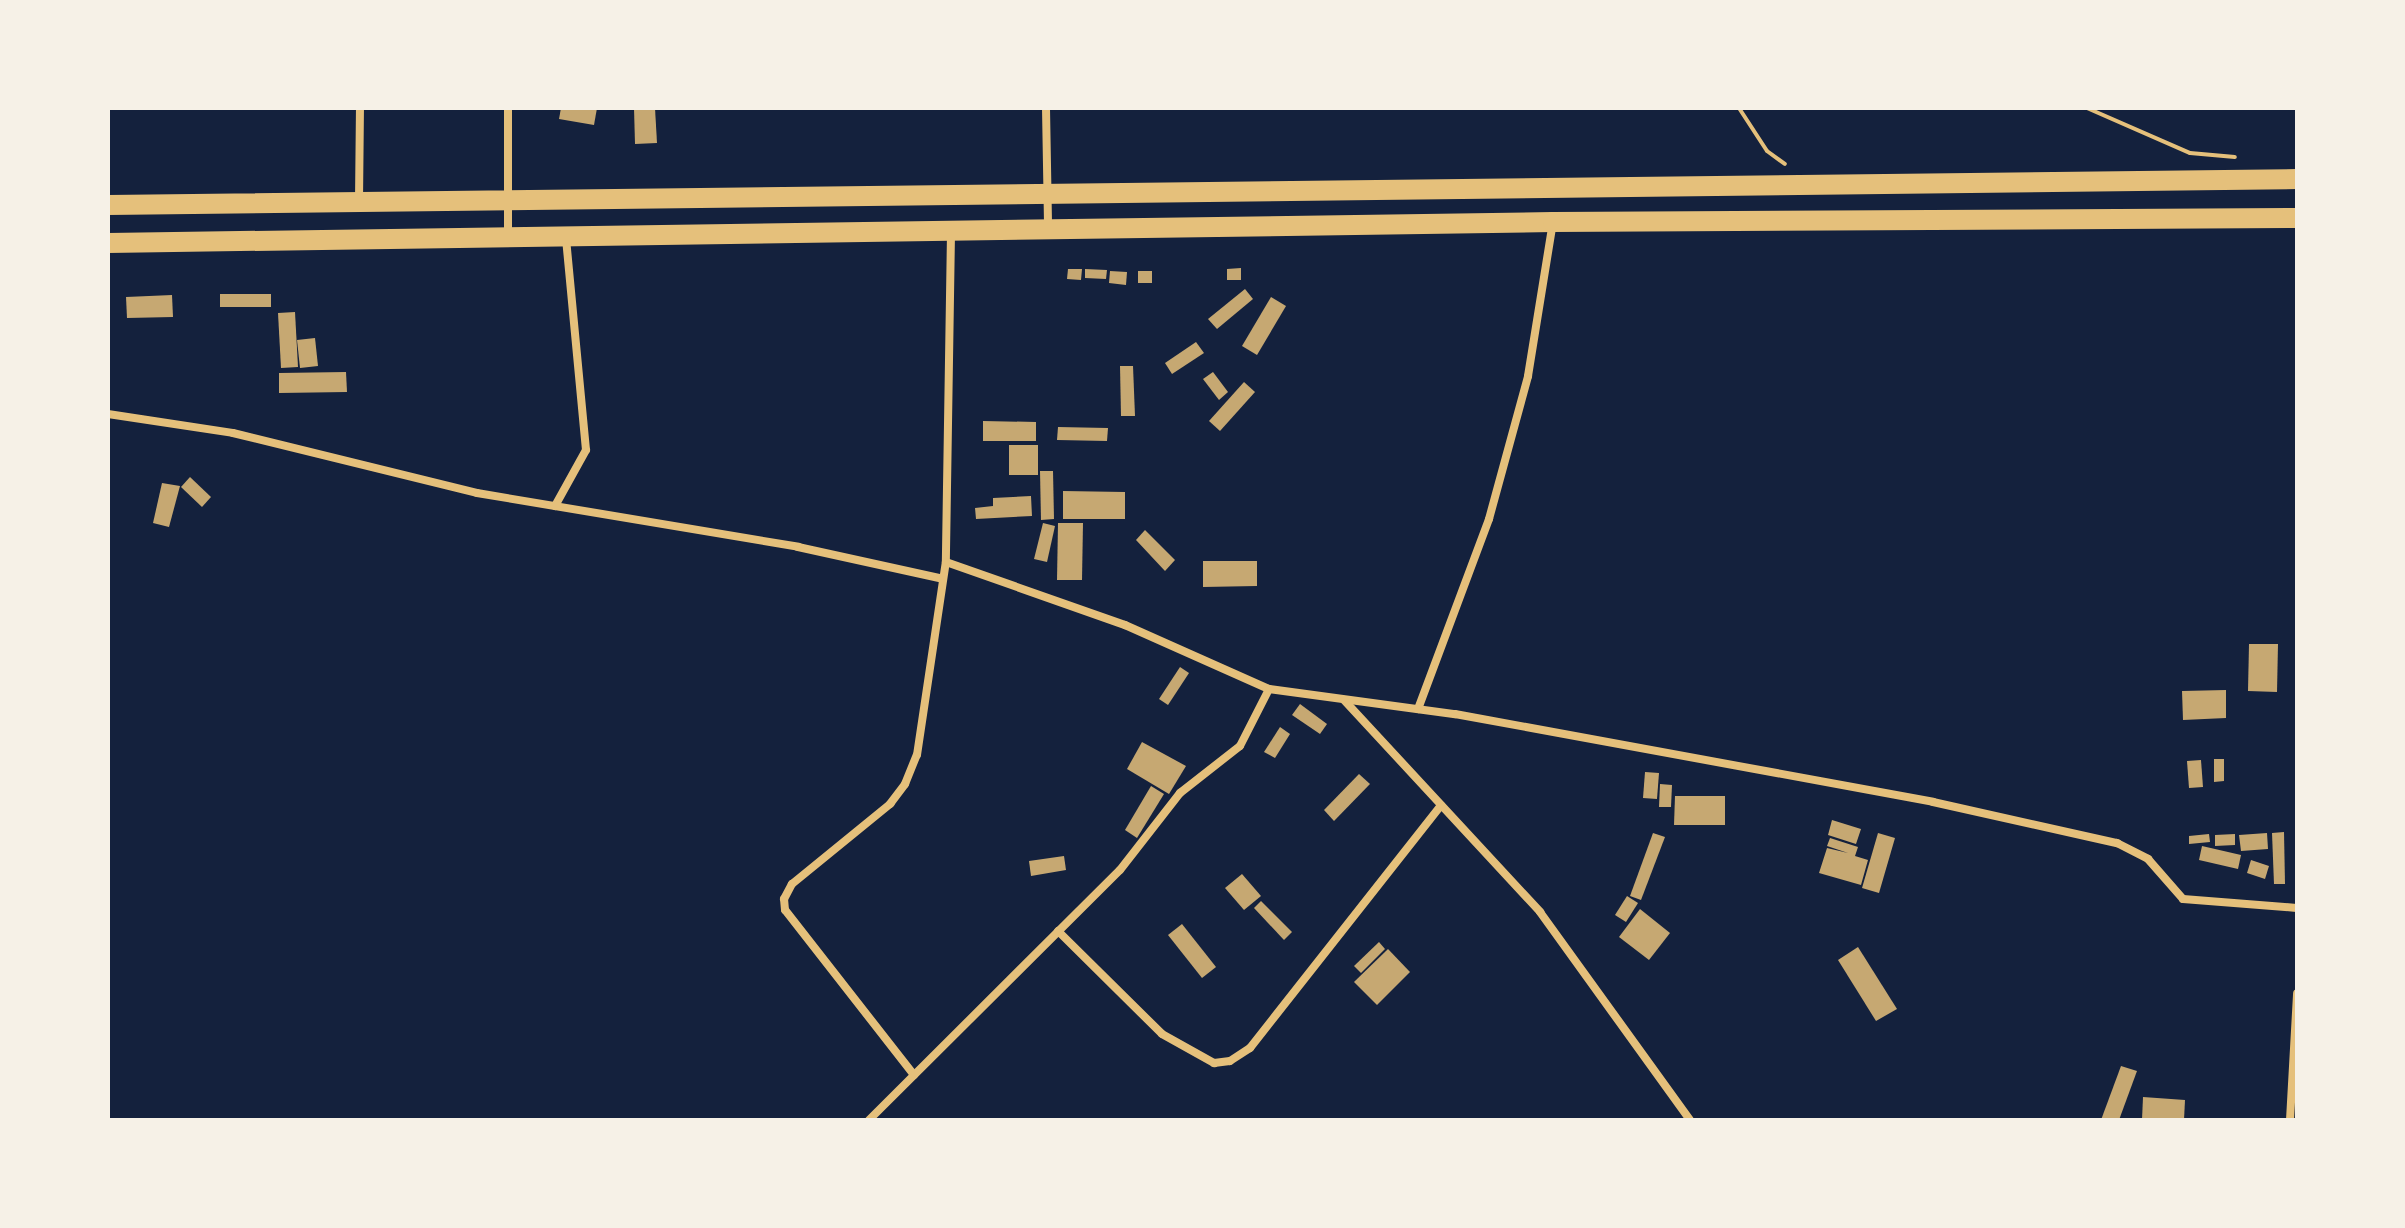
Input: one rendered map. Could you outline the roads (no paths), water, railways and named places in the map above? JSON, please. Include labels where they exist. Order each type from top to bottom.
[{"type":"highway","points":[[108,205],[2297,179]]},
{"type":"highway","points":[[108,243],[566,239],[1553,222],[2297,218]]},
{"type":"street","points":[[359,201],[360,108]]},
{"type":"street","points":[[508,108],[508,239]]},
{"type":"street","points":[[1046,108],[1048,230]]},
{"type":"street","points":[[1418,709],[1489,519],[1528,376],[1553,222]]},
{"type":"street","points":[[914,1075],[785,910],[784,899],[792,884],[890,804],[905,784],[917,755],[946,562],[951,232]]},
{"type":"street","points":[[555,506],[586,450],[566,239]]},
{"type":"street","points":[[108,414],[233,433],[477,493],[798,547],[943,579]]},
{"type":"street","points":[[946,562],[1125,625],[1269,689],[1418,709],[1933,802],[2117,843],[2148,859],[2183,899],[2297,908]]},
{"type":"street","points":[[869,1120],[1120,870],[1180,793],[1240,746],[1269,689]]},
{"type":"street","points":[[1343,699],[1540,912],[1690,1120]]},
{"type":"street","points":[[1058,931],[1162,1034],[1214,1063],[1230,1061],[1250,1048],[1441,805]]},
{"type":"street","points":[[2290,1120],[2297,993]]}]
